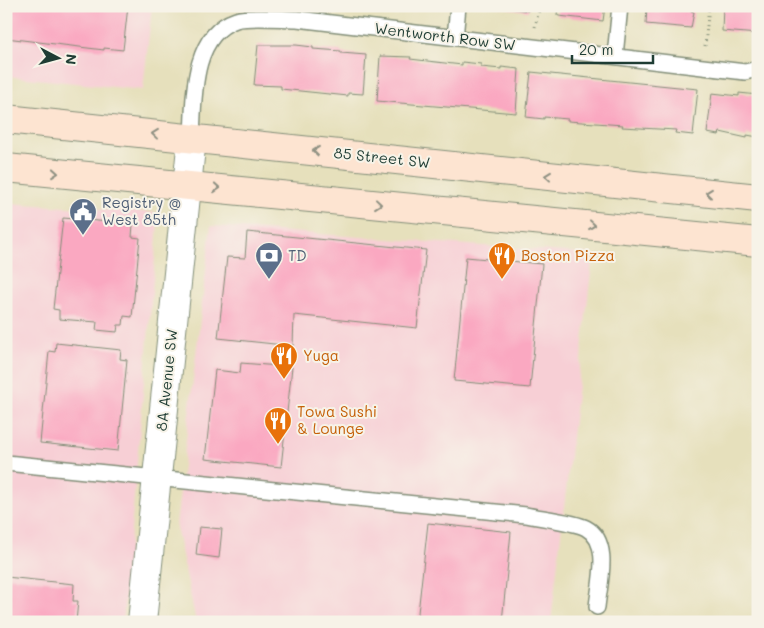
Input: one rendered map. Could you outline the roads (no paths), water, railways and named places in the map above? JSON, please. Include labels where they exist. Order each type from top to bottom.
[{"type":"main road","name":"85 Street SW","points":[[6,119],[758,198]]},
{"type":"main road","points":[[6,168],[758,242]]},
{"type":"street","name":"8A Avenue SW","points":[[142,622],[192,138]]},
{"type":"lane","points":[[455,38],[458,6]]},
{"type":"lane","points":[[615,56],[620,6]]},
{"type":"lane","name":"Wentworth Row SW","points":[[192,138],[195,93],[200,63],[210,39],[220,28],[237,19],[298,13],[455,38],[745,72],[758,69]]},
{"type":"lane","points":[[6,463],[526,515],[586,528],[599,541],[602,561],[597,607]]},
{"type":"place","name":"Registry @ West 85th","points":[[83,236]]},
{"type":"place","name":"TD","points":[[269,280]]},
{"type":"place","name":"Boston Pizza","points":[[502,280]]},
{"type":"place","name":"Yuga","points":[[284,380]]},
{"type":"place","name":"Towa Sushi & Lounge","points":[[278,445]]}]
